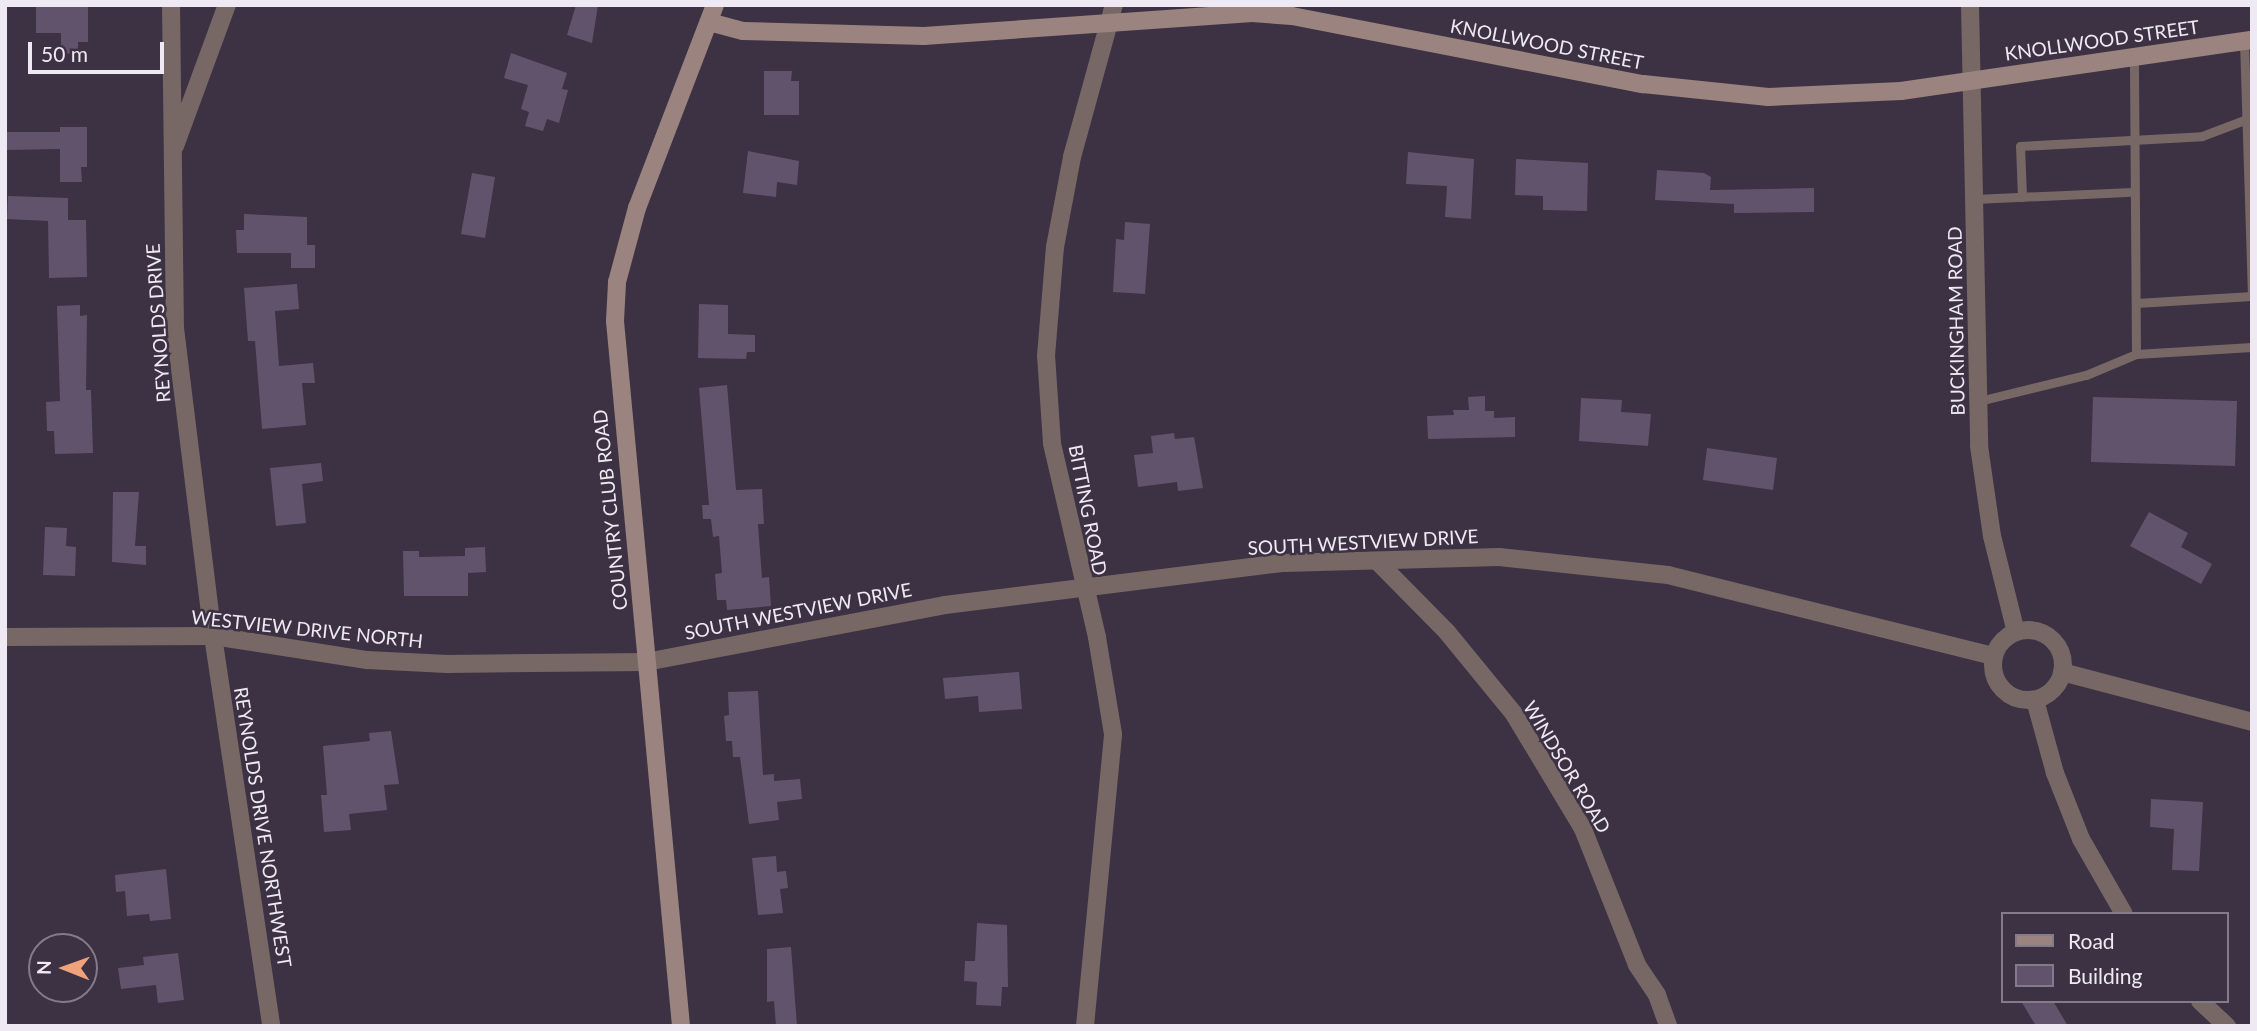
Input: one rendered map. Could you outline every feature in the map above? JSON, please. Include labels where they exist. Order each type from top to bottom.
[{"type":"main road","name":"KNOLLWOOD STREET","points":[[712,14],[743,31],[924,36],[1252,13],[1292,16],[1643,84],[1768,97],[1901,91],[2248,40]]},
{"type":"main road","name":"COUNTRY CLUB ROAD","points":[[681,1026],[617,369],[617,282],[637,208],[712,14]]},
{"type":"street","name":"REYNOLDS DRIVE","points":[[171,5],[175,328],[213,636]]},
{"type":"street","points":[[172,156],[228,5]]},
{"type":"street","name":"BITTING ROAD","points":[[1085,1026],[1113,734],[1097,637],[1082,589],[1052,443],[1046,356],[1059,224],[1114,5]]},
{"type":"street","name":"BUCKINGHAM ROAD","points":[[1970,5],[1979,446],[1992,536],[2016,632]]},
{"type":"street","name":"SOUTH WESTVIEW DRIVE","points":[[646,662],[945,605],[1284,563],[1499,557],[1668,575],[1994,656]]},
{"type":"street","name":"WINDSOR ROAD","points":[[1378,562],[1447,632],[1514,714],[1583,829],[1637,965],[1657,995],[1668,1026]]},
{"type":"street","points":[[2016,632],[2039,632],[2050,637],[2063,656],[2063,672],[2054,690],[2035,700],[2022,701],[2002,689],[1996,679],[1994,656],[2016,632]]},
{"type":"street","name":"WESTVIEW DRIVE NORTH","points":[[5,637],[213,636],[390,662],[646,662]]},
{"type":"street","name":"REYNOLDS DRIVE NORTHWEST","points":[[213,636],[271,1026]]},
{"type":"street","points":[[2063,672],[2252,722]]},
{"type":"street","points":[[2035,700],[2055,773],[2081,839],[2123,912]]},
{"type":"street","points":[[2202,1003],[2227,1026]]},
{"type":"lane","points":[[2136,303],[2252,296],[2248,40]]},
{"type":"lane","points":[[2133,57],[2132,192],[2136,354]]},
{"type":"lane","points":[[2022,197],[2020,146],[2202,136],[2249,117]]},
{"type":"lane","points":[[1975,200],[2132,192]]},
{"type":"lane","points":[[1979,401],[2086,375],[2136,354],[2252,347]]},
{"type":"building","points":[[36,5],[88,5],[88,42],[78,42],[78,53],[61,54],[61,33],[36,33]]},
{"type":"building","points":[[576,5],[598,5],[592,43],[567,35]]},
{"type":"building","points":[[511,53],[567,73],[562,89],[568,90],[559,123],[547,119],[543,131],[525,126],[529,112],[521,109],[528,85],[504,78]]},
{"type":"building","points":[[764,71],[792,71],[791,81],[799,81],[799,115],[764,115]]},
{"type":"building","points":[[60,127],[87,127],[87,167],[81,167],[82,182],[60,182],[60,149],[5,150],[5,132],[60,132]]},
{"type":"building","points":[[748,151],[799,161],[797,185],[777,182],[776,197],[743,193]]},
{"type":"building","points":[[1408,152],[1474,159],[1471,219],[1445,217],[1447,186],[1406,184]]},
{"type":"building","points":[[1516,159],[1588,163],[1587,211],[1543,210],[1543,196],[1515,195]]},
{"type":"building","points":[[1657,170],[1704,173],[1711,177],[1710,190],[1814,188],[1814,212],[1734,213],[1734,204],[1655,200]]},
{"type":"building","points":[[472,173],[495,177],[485,238],[461,234]]},
{"type":"building","points":[[8,196],[68,198],[68,220],[86,220],[87,277],[49,278],[48,221],[7,219]]},
{"type":"building","points":[[244,214],[307,217],[307,245],[315,245],[315,268],[291,268],[291,253],[237,253],[236,230],[244,230]]},
{"type":"building","points":[[1125,222],[1150,224],[1145,294],[1113,292],[1116,239],[1124,240]]},
{"type":"building","points":[[297,284],[299,309],[275,311],[279,366],[313,363],[315,383],[302,383],[306,425],[262,429],[255,341],[248,341],[244,288]]},
{"type":"building","points":[[699,304],[728,305],[728,334],[755,335],[755,352],[747,352],[746,359],[698,358]]},
{"type":"building","points":[[80,305],[80,316],[87,315],[86,390],[91,390],[93,453],[55,454],[54,431],[47,431],[46,402],[60,401],[57,306]]},
{"type":"building","points":[[727,385],[736,490],[762,489],[764,524],[758,524],[762,578],[769,577],[771,606],[727,610],[726,600],[717,600],[715,574],[722,573],[719,536],[713,537],[711,519],[703,519],[702,505],[709,505],[699,388]]},
{"type":"building","points":[[1485,396],[1485,411],[1494,411],[1494,418],[1515,417],[1515,437],[1428,439],[1427,416],[1454,415],[1453,410],[1469,410],[1468,397]]},
{"type":"building","points":[[2093,397],[2237,401],[2235,466],[2091,462]]},
{"type":"building","points":[[1581,398],[1622,400],[1621,412],[1651,414],[1648,446],[1579,441]]},
{"type":"building","points":[[1174,433],[1175,439],[1194,437],[1203,488],[1178,491],[1177,482],[1138,487],[1134,455],[1153,453],[1151,436]]},
{"type":"building","points":[[1707,448],[1777,458],[1773,490],[1703,480]]},
{"type":"building","points":[[321,463],[323,481],[302,484],[306,523],[276,526],[270,468]]},
{"type":"building","points":[[113,492],[139,492],[135,546],[146,546],[146,565],[112,562]]},
{"type":"building","points":[[2149,512],[2188,533],[2181,547],[2212,564],[2201,584],[2130,546]]},
{"type":"building","points":[[45,527],[67,528],[66,546],[76,547],[75,576],[43,575]]},
{"type":"building","points":[[485,547],[486,572],[468,573],[468,596],[404,596],[403,551],[419,551],[419,557],[465,556],[465,548]]},
{"type":"building","points":[[1019,672],[1022,709],[979,712],[978,696],[945,699],[943,678]]},
{"type":"building","points":[[758,691],[763,775],[774,774],[774,781],[800,779],[802,799],[777,802],[779,820],[749,824],[740,757],[733,757],[732,741],[726,741],[724,716],[729,715],[728,692]]},
{"type":"building","points":[[391,731],[399,784],[384,785],[387,810],[349,814],[351,830],[324,832],[321,795],[327,795],[323,746],[370,741],[369,733]]},
{"type":"building","points":[[2151,799],[2203,802],[2199,871],[2172,870],[2174,829],[2150,827]]},
{"type":"building","points":[[776,856],[777,872],[786,871],[788,888],[780,889],[783,913],[758,915],[752,858]]},
{"type":"building","points":[[166,869],[171,919],[150,921],[149,914],[127,916],[125,891],[116,892],[115,875]]},
{"type":"building","points":[[977,923],[1007,925],[1008,987],[1002,987],[1001,1006],[976,1005],[977,982],[964,981],[965,961],[975,961]]},
{"type":"building","points":[[791,947],[797,1026],[776,1026],[774,1001],[767,1002],[767,949]]},
{"type":"building","points":[[178,953],[184,1000],[158,1003],[156,985],[121,989],[118,968],[144,965],[143,957]]},
{"type":"building","points":[[2022,1003],[2054,1003],[2068,1026],[2036,1026]]}]
